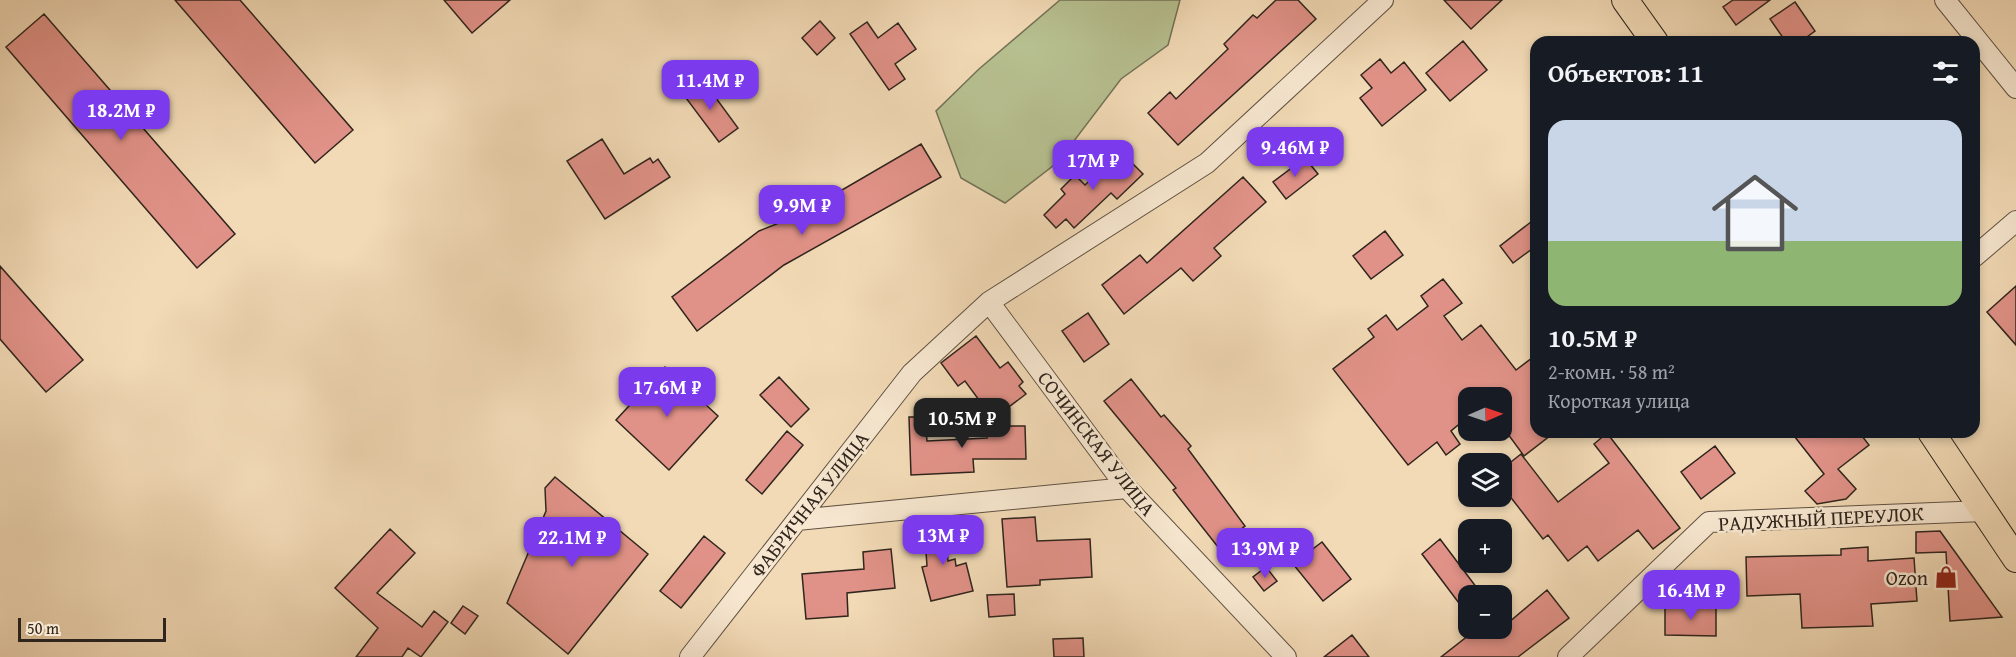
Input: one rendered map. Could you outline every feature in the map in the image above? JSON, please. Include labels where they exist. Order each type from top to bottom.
[{"type":"main road","points":[[1625,0],[1651,36]]},
{"type":"main road","points":[[1935,438],[2016,559]]},
{"type":"street","name":"ФАБРИЧНАЯ УЛИЦА","points":[[690,657],[912,373],[989,302],[1207,163],[1383,0]]},
{"type":"street","points":[[1945,0],[1974,36]]},
{"type":"street","points":[[1980,43],[2016,88]]},
{"type":"street","points":[[1980,252],[2016,221]]},
{"type":"street","name":"СОЧИНСКАЯ УЛИЦА","points":[[989,302],[1127,488],[1286,657]]},
{"type":"street","points":[[797,520],[1127,488]]},
{"type":"street","name":"РАДУЖНЫЙ ПЕРЕУЛОК","points":[[1568,657],[1709,522],[1984,511]]},
{"type":"green space","points":[[1060,0],[1180,0],[1168,45],[1121,79],[1058,162],[1005,203],[961,178],[936,111],[979,69]]},
{"type":"building","points":[[175,0],[240,0],[353,130],[315,163]]},
{"type":"building","points":[[444,0],[510,0],[472,33]]},
{"type":"building","points":[[1276,0],[1298,0],[1316,19],[1178,145],[1148,113],[1170,92],[1176,99],[1228,49],[1224,44],[1253,15],[1257,18]]},
{"type":"building","points":[[1444,0],[1502,0],[1471,29]]},
{"type":"building","points":[[1733,0],[1770,0],[1736,25],[1723,7]]},
{"type":"building","points":[[1795,2],[1815,31],[1808,36],[1782,36],[1770,19]]},
{"type":"building","points":[[44,14],[235,234],[197,268],[6,47]]},
{"type":"building","points":[[820,21],[835,38],[817,55],[802,38]]},
{"type":"building","points":[[867,22],[878,38],[898,23],[916,49],[895,64],[905,79],[889,90],[850,34]]},
{"type":"building","points":[[1463,41],[1487,70],[1450,101],[1426,73]]},
{"type":"building","points":[[1380,59],[1391,73],[1404,62],[1426,90],[1382,126],[1360,98],[1372,88],[1361,75]]},
{"type":"building","points":[[702,79],[738,128],[719,142],[683,94]]},
{"type":"building","points":[[602,139],[624,174],[650,158],[653,163],[658,159],[670,177],[605,219],[567,161]]},
{"type":"building","points":[[921,144],[941,177],[784,265],[697,331],[672,297],[759,231],[799,215]]},
{"type":"building","points":[[1120,151],[1143,174],[1117,199],[1111,193],[1074,228],[1066,219],[1056,228],[1044,215],[1065,194],[1061,189],[1075,175],[1085,185]]},
{"type":"building","points":[[1305,158],[1318,174],[1286,199],[1273,182]]},
{"type":"building","points":[[1243,177],[1266,202],[1214,248],[1221,256],[1193,281],[1181,268],[1124,314],[1102,285],[1140,255],[1147,263]]},
{"type":"building","points":[[1530,223],[1530,250],[1513,263],[1500,246]]},
{"type":"building","points":[[1385,231],[1403,255],[1371,279],[1353,256]]},
{"type":"building","points":[[0,266],[83,360],[46,392],[0,339]]},
{"type":"building","points":[[1443,279],[1462,303],[1444,316],[1462,340],[1481,325],[1516,370],[1530,360],[1530,438],[1547,438],[1524,456],[1512,440],[1512,387],[1458,387],[1458,425],[1451,431],[1460,444],[1446,455],[1437,442],[1408,465],[1333,369],[1374,337],[1368,329],[1386,315],[1397,330],[1428,306],[1421,296]]},
{"type":"building","points":[[2016,286],[2016,345],[1987,312]]},
{"type":"building","points":[[1088,313],[1109,344],[1084,362],[1062,331]]},
{"type":"building","points":[[976,336],[1000,368],[1008,362],[1023,382],[1019,386],[1026,394],[993,419],[965,381],[958,386],[941,363]]},
{"type":"building","points":[[665,367],[718,416],[669,470],[616,420]]},
{"type":"building","points":[[779,377],[809,409],[791,427],[760,395]]},
{"type":"building","points":[[1131,379],[1161,417],[1164,415],[1191,446],[1188,449],[1245,526],[1218,547],[1173,490],[1176,488],[1104,401]]},
{"type":"building","points":[[909,417],[925,417],[927,441],[987,438],[987,426],[1025,426],[1026,459],[973,459],[974,472],[911,475]]},
{"type":"building","points":[[787,431],[803,445],[762,494],[746,480]]},
{"type":"building","points":[[1601,438],[1611,438],[1680,528],[1653,549],[1638,530],[1598,561],[1587,546],[1568,561],[1548,535],[1543,539],[1512,499],[1512,461],[1521,454],[1558,502],[1609,463],[1594,444]]},
{"type":"building","points":[[1796,438],[1864,438],[1869,445],[1838,469],[1856,489],[1846,499],[1817,504],[1805,491],[1824,474]]},
{"type":"building","points":[[1715,446],[1735,473],[1701,499],[1681,472]]},
{"type":"building","points":[[555,477],[648,554],[568,654],[507,603],[546,511],[545,488]]},
{"type":"building","points":[[1035,517],[1037,541],[1090,539],[1092,577],[1040,580],[1040,585],[1007,587],[1002,519]]},
{"type":"building","points":[[945,523],[948,561],[955,559],[956,566],[966,563],[973,591],[931,601],[922,567],[927,566],[924,524]]},
{"type":"building","points":[[390,529],[415,553],[377,593],[422,627],[434,611],[448,622],[421,657],[408,648],[402,657],[356,657],[378,628],[335,588]]},
{"type":"building","points":[[1940,531],[2002,617],[1950,621],[1946,552],[1916,553],[1916,532]]},
{"type":"building","points":[[704,536],[725,553],[681,608],[660,591]]},
{"type":"building","points":[[1440,539],[1458,563],[1458,573],[1466,573],[1475,585],[1458,585],[1458,602],[1422,554]]},
{"type":"building","points":[[1322,542],[1351,579],[1323,601],[1293,564]]},
{"type":"building","points":[[1868,547],[1868,561],[1914,558],[1917,601],[1871,604],[1873,626],[1802,628],[1800,594],[1747,596],[1746,557],[1841,555],[1841,549]]},
{"type":"building","points":[[891,549],[895,588],[847,593],[848,616],[806,619],[802,574],[864,569],[863,552]]},
{"type":"building","points":[[1266,567],[1277,581],[1264,591],[1253,577]]},
{"type":"building","points":[[1547,590],[1569,618],[1518,657],[1441,657],[1464,639],[1512,639],[1512,620]]},
{"type":"building","points":[[1014,594],[1015,615],[989,617],[987,595]]},
{"type":"building","points":[[463,606],[478,616],[465,634],[451,623]]},
{"type":"building","points":[[1665,606],[1716,606],[1716,636],[1665,635]]},
{"type":"building","points":[[1352,635],[1369,657],[1324,657]]},
{"type":"building","points":[[1083,638],[1084,657],[1054,657],[1053,639]]},
{"type":"place","name":"Ozon","points":[[1946,577]]}]
